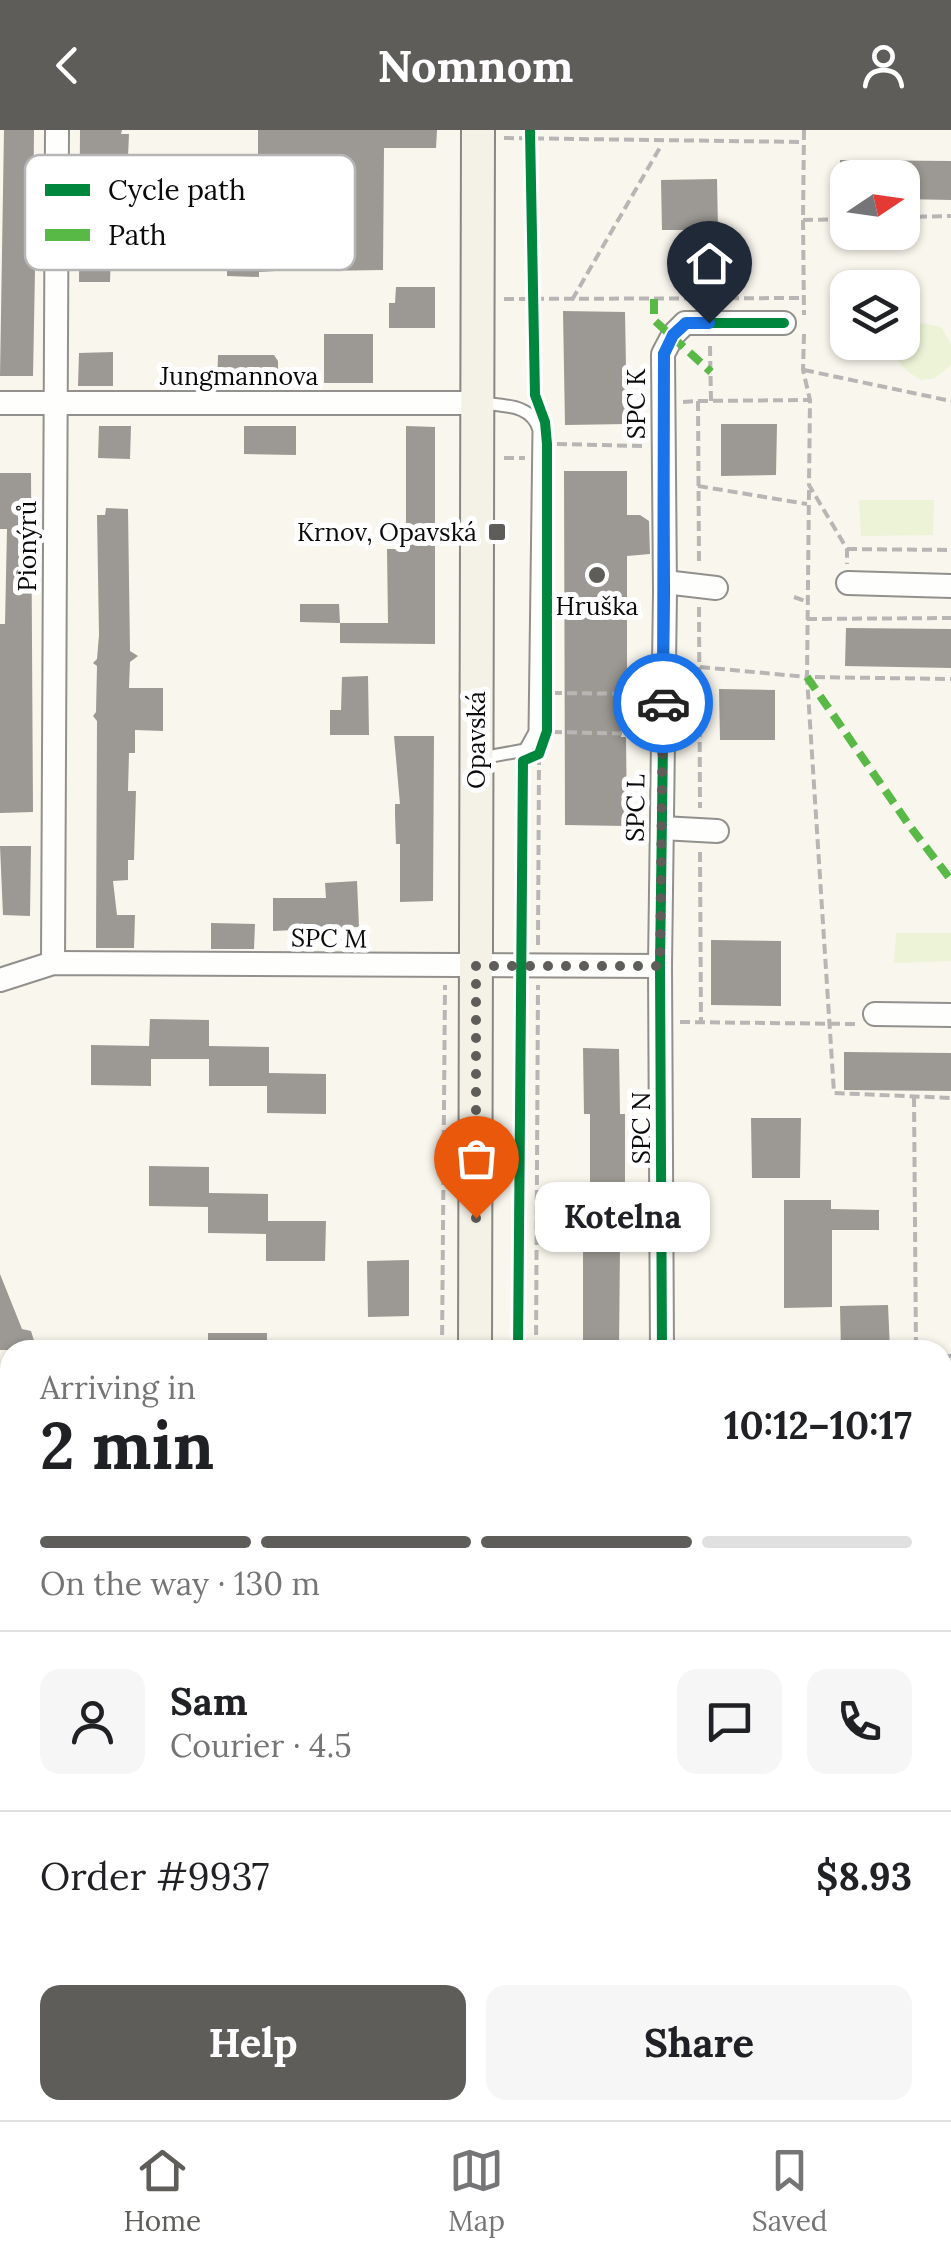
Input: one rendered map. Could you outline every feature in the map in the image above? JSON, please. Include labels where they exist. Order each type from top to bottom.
[{"type":"main road","name":"Opavská","points":[[475,1340],[478,130]]},
{"type":"street","name":"Pionýrů","points":[[57,130],[57,155]]},
{"type":"street","name":"Pionýrů","points":[[53,963],[56,270]]},
{"type":"street","name":"SPC K","points":[[665,587],[664,354],[673,335],[686,323],[798,324]]},
{"type":"street","name":"Jungmannova","points":[[0,403],[478,402]]},
{"type":"street","points":[[848,584],[951,586]]},
{"type":"street","points":[[665,587],[707,587]]},
{"type":"street","name":"SPC L","points":[[660,966],[665,587]]},
{"type":"street","points":[[662,828],[709,830]]},
{"type":"street","name":"SPC M","points":[[0,980],[53,963],[660,966]]},
{"type":"street","name":"SPC N","points":[[660,966],[662,1340]]},
{"type":"street","points":[[875,1014],[951,1015]]},
{"type":"lane","points":[[476,759],[525,750],[535,732],[539,444],[537,422],[531,414],[515,407],[478,402]]},
{"type":"path","points":[[804,130],[804,298],[798,324],[810,400],[807,677],[834,1093],[951,1098]]},
{"type":"path","points":[[531,157],[530,134],[663,142],[804,142]]},
{"type":"path","points":[[572,300],[663,142]]},
{"type":"path","points":[[920,217],[951,216]]},
{"type":"path","points":[[804,220],[830,219]]},
{"type":"path","points":[[533,282],[534,318]]},
{"type":"path","points":[[533,299],[804,298]]},
{"type":"path","points":[[709,323],[711,401]]},
{"type":"path","points":[[803,370],[951,401]]},
{"type":"path","points":[[664,403],[810,400]]},
{"type":"path","points":[[698,402],[698,486],[707,587],[700,667],[709,830],[701,1022]]},
{"type":"path","points":[[546,428],[547,458]]},
{"type":"path","points":[[548,444],[664,446]]},
{"type":"path","points":[[809,485],[847,550],[848,584]]},
{"type":"path","points":[[698,486],[809,505]]},
{"type":"path","points":[[847,550],[951,550]]},
{"type":"path","points":[[794,597],[808,602]]},
{"type":"path","points":[[808,619],[951,618]]},
{"type":"path","points":[[700,667],[807,677],[951,679]]},
{"type":"path","points":[[536,1340],[538,754],[547,731],[547,674]]},
{"type":"path","points":[[547,693],[664,695]]},
{"type":"path","points":[[547,731],[663,734]]},
{"type":"path","points":[[523,761],[538,754]]},
{"type":"path","points":[[442,1340],[444,982]]},
{"type":"path","points":[[660,1022],[830,1023]]},
{"type":"path","points":[[914,1097],[916,1340]]},
{"type":"green space","points":[[920,324],[941,327],[951,344],[951,365],[935,378],[921,380],[899,360],[920,360]]},
{"type":"green space","points":[[859,500],[934,500],[933,535],[861,536]]},
{"type":"green space","points":[[896,933],[951,933],[951,961],[894,963]]},
{"type":"building","points":[[4,130],[34,130],[34,155],[25,155],[25,270],[35,270],[33,376],[0,376]]},
{"type":"building","points":[[80,130],[122,130],[121,134],[129,134],[128,155],[80,155]]},
{"type":"building","points":[[258,130],[437,130],[436,148],[384,148],[383,270],[319,271],[355,270],[355,155],[258,155]]},
{"type":"building","points":[[920,161],[951,161],[951,200],[920,199]]},
{"type":"building","points":[[717,179],[718,230],[662,230],[661,180]]},
{"type":"building","points":[[79,270],[110,270],[110,282],[79,282]]},
{"type":"building","points":[[227,270],[276,270],[259,272],[259,277],[227,276]]},
{"type":"building","points":[[396,287],[435,287],[435,328],[389,328],[389,303],[395,303]]},
{"type":"building","points":[[563,311],[625,312],[627,424],[565,425]]},
{"type":"building","points":[[324,334],[373,334],[373,383],[324,383]]},
{"type":"building","points":[[113,352],[113,386],[78,386],[79,353]]},
{"type":"building","points":[[218,355],[274,355],[278,361],[278,388],[217,388]]},
{"type":"building","points":[[721,424],[777,424],[776,475],[721,476]]},
{"type":"building","points":[[99,426],[131,426],[130,459],[98,458]]},
{"type":"building","points":[[244,426],[296,426],[296,455],[244,454]]},
{"type":"building","points":[[406,426],[435,427],[435,644],[340,643],[340,623],[388,623],[387,549],[402,549],[401,544],[406,544]]},
{"type":"building","points":[[564,471],[627,471],[627,515],[640,515],[649,521],[650,554],[627,556],[627,688],[621,688],[621,737],[626,737],[627,826],[565,825]]},
{"type":"building","points":[[0,473],[31,473],[33,812],[0,813],[0,624],[5,624],[7,529],[0,529]]},
{"type":"building","points":[[106,508],[128,509],[130,651],[138,656],[130,662],[129,688],[163,688],[163,731],[135,730],[135,753],[129,753],[128,791],[136,791],[134,860],[128,860],[128,880],[113,881],[117,915],[135,915],[134,948],[96,948],[97,721],[93,716],[97,666],[93,663],[97,659],[99,635],[97,515],[105,515]]},
{"type":"building","points":[[300,604],[339,604],[340,623],[300,622]]},
{"type":"building","points":[[846,628],[951,629],[951,668],[845,666]]},
{"type":"building","points":[[368,676],[369,735],[330,735],[330,710],[341,710],[342,677]]},
{"type":"building","points":[[719,689],[775,690],[775,740],[720,740]]},
{"type":"building","points":[[394,736],[434,736],[433,901],[400,902],[395,804],[400,804]]},
{"type":"building","points":[[0,846],[31,846],[30,916],[3,915]]},
{"type":"building","points":[[357,881],[359,927],[273,931],[273,898],[326,898],[325,883]]},
{"type":"building","points":[[211,923],[255,924],[254,949],[211,949]]},
{"type":"building","points":[[711,940],[781,941],[781,1006],[711,1005]]},
{"type":"building","points":[[150,1019],[209,1020],[209,1046],[269,1047],[269,1073],[326,1074],[326,1114],[267,1113],[267,1086],[209,1086],[209,1059],[151,1059],[151,1086],[91,1085],[91,1045],[149,1046]]},
{"type":"building","points":[[583,1048],[619,1049],[620,1114],[625,1114],[625,1246],[620,1246],[619,1340],[583,1340],[583,1246],[590,1245],[590,1114],[584,1114]]},
{"type":"building","points":[[844,1052],[951,1053],[951,1091],[844,1090]]},
{"type":"building","points":[[751,1118],[801,1118],[800,1178],[752,1178]]},
{"type":"building","points":[[149,1166],[209,1167],[209,1193],[268,1194],[268,1221],[326,1221],[325,1261],[266,1261],[266,1234],[208,1233],[208,1207],[149,1206]]},
{"type":"building","points":[[784,1200],[831,1200],[831,1209],[879,1210],[879,1230],[832,1230],[832,1307],[784,1308]]},
{"type":"building","points":[[409,1260],[409,1316],[368,1317],[367,1261]]},
{"type":"building","points":[[0,1274],[22,1329],[31,1331],[34,1340],[0,1340]]},
{"type":"building","points":[[888,1305],[890,1340],[841,1340],[840,1306]]},
{"type":"building","points":[[208,1333],[267,1333],[267,1340],[208,1340]]},
{"type":"marked path","points":[[654,299],[654,320],[711,372]]},
{"type":"marked path","points":[[807,677],[951,880]]},
{"type":"cycle path","points":[[518,1340],[523,761],[539,754],[547,731],[547,444],[545,422],[535,395],[530,130]]},
{"type":"cycle path","points":[[662,1340],[663,354],[685,323],[784,323]]},
{"type":"way so far","points":[[476,1218],[476,966],[660,966],[663,703]]},
{"type":"place","name":"Krnov, Opavská","points":[[497,532]]},
{"type":"place","name":"Hruška","points":[[597,575]]},
{"type":"place","name":"Kotelna","points":[[476,1218]]},
{"type":"route","points":[[663,703],[664,354],[673,335],[686,323],[709,323]]}]
